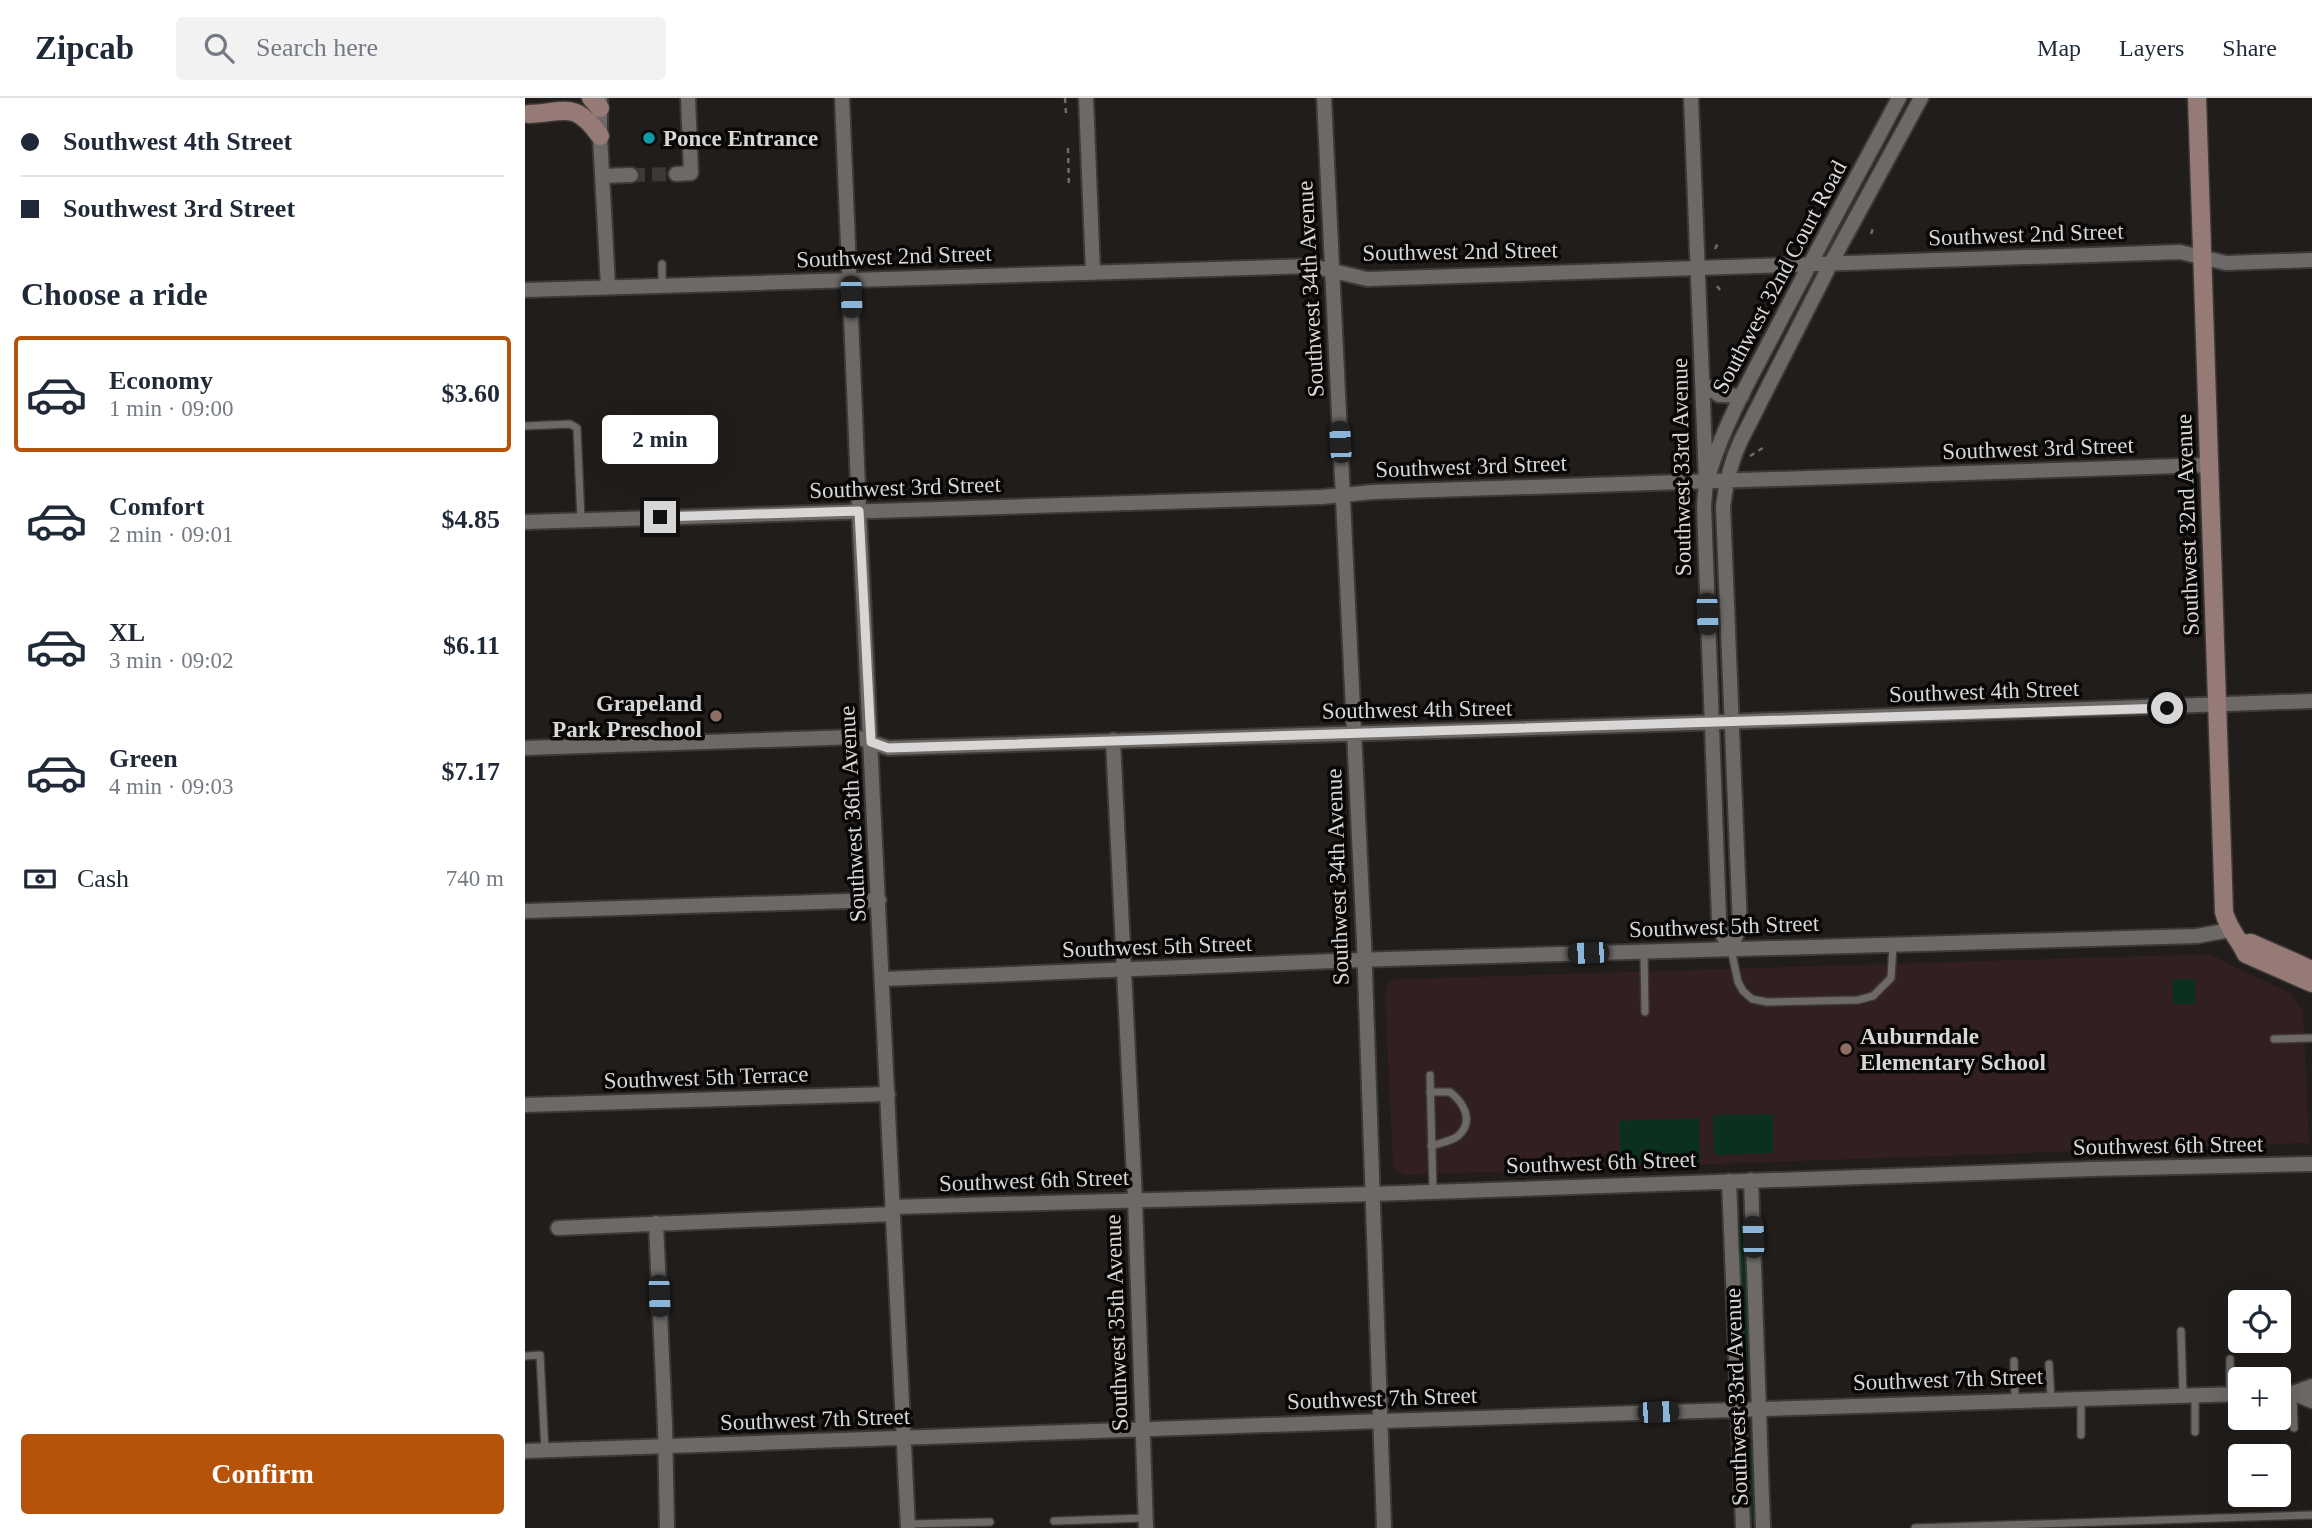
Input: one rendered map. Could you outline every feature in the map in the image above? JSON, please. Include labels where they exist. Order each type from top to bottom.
[{"type":"street","points":[[527,117],[538,98]]},
{"type":"street","points":[[676,174],[691,173],[688,98]]},
{"type":"street","name":"Southwest 36th Avenue","points":[[842,98],[908,1526]]},
{"type":"street","points":[[1086,98],[1093,273]]},
{"type":"street","name":"Southwest 34th Avenue","points":[[1324,98],[1364,961],[1384,1528]]},
{"type":"street","name":"Southwest 33rd Avenue","points":[[1691,98],[1703,384],[1706,481],[1704,506],[1719,928],[1731,949]]},
{"type":"street","name":"Southwest 32nd Court Road","points":[[1706,481],[1716,450],[1742,396],[1899,98]]},
{"type":"street","name":"Southwest 32nd Court Road","points":[[1727,481],[1741,440],[1831,263],[1920,98]]},
{"type":"street","name":"Southwest 32nd Avenue","points":[[2197,98],[2224,907],[2230,930]]},
{"type":"street","points":[[597,101],[608,286]]},
{"type":"street","points":[[527,117],[576,111],[588,119],[600,136]]},
{"type":"street","points":[[602,176],[631,176]]},
{"type":"street","name":"Southwest 2nd Street","points":[[525,290],[1312,266],[1367,279],[2180,252],[2225,263],[2312,260]]},
{"type":"street","points":[[1703,384],[1719,395],[1742,396]]},
{"type":"street","name":"Southwest 3rd Street","points":[[525,522],[2210,464]]},
{"type":"street","name":"Southwest 33rd Avenue","points":[[1727,481],[1723,506],[1740,927],[1731,949]]},
{"type":"street","name":"Southwest 4th Street","points":[[525,748],[856,737],[888,748],[1711,723],[2312,701]]},
{"type":"street","name":"Southwest 35th Avenue","points":[[1113,740],[1135,1199],[1146,1523]]},
{"type":"street","points":[[525,911],[879,900]]},
{"type":"street","points":[[2230,930],[2242,944],[2246,954],[2312,983]]},
{"type":"street","name":"Southwest 5th Street","points":[[883,979],[1644,951],[2197,936],[2230,930]]},
{"type":"street","points":[[2242,944],[2251,943],[2293,961],[2307,968],[2312,976]]},
{"type":"street","name":"Southwest 5th Terrace","points":[[525,1105],[888,1094]]},
{"type":"street","name":"Southwest 6th Street","points":[[558,1228],[1135,1199],[2312,1164]]},
{"type":"street","name":"Southwest 33rd Avenue","points":[[1751,1180],[1763,1528]]},
{"type":"street","name":"Southwest 33rd Avenue","points":[[1729,1181],[1743,1528]]},
{"type":"street","points":[[656,1223],[667,1528]]},
{"type":"street","points":[[2291,1392],[2312,1386]]},
{"type":"street","name":"Southwest 7th Street","points":[[525,1451],[1382,1420],[2228,1394]]},
{"type":"street","points":[[2291,1395],[2312,1401]]},
{"type":"lane","points":[[662,264],[662,285]]},
{"type":"lane","points":[[525,426],[570,424],[577,428],[581,520]]},
{"type":"lane","points":[[1731,949],[1738,982],[1752,999],[1767,1002],[1819,1001],[1858,1000],[1873,996],[1891,978],[1893,945]]},
{"type":"lane","points":[[1644,951],[1645,1012]]},
{"type":"lane","points":[[2274,1039],[2312,1038]]},
{"type":"lane","points":[[1430,1075],[1433,1191]]},
{"type":"lane","points":[[1430,1092],[1450,1092],[1461,1102],[1466,1114],[1464,1128],[1459,1135],[1431,1146]]},
{"type":"lane","points":[[2181,1331],[2195,1432]]},
{"type":"lane","points":[[525,1356],[540,1355],[545,1451]]},
{"type":"lane","points":[[2229,1359],[2230,1367]]},
{"type":"lane","points":[[2014,1361],[2015,1399]]},
{"type":"lane","points":[[2049,1364],[2051,1398]]},
{"type":"lane","points":[[2081,1398],[2081,1435]]},
{"type":"lane","points":[[2291,1415],[2294,1428]]},
{"type":"lane","points":[[1915,1528],[2182,1524],[2312,1515]]},
{"type":"lane","points":[[1053,1521],[1146,1523]]},
{"type":"lane","points":[[908,1526],[990,1522]]},
{"type":"path","points":[[1065,98],[1066,113]]},
{"type":"path","points":[[1068,148],[1069,188]]},
{"type":"path","points":[[1871,234],[1874,226]]},
{"type":"path","points":[[1715,249],[1718,243]]},
{"type":"path","points":[[1717,286],[1720,290]]},
{"type":"path","points":[[1750,456],[1766,446]]},
{"type":"shaded area","name":"Auburndale Elementary School","points":[[2209,954],[2292,994],[2303,1012],[2309,1143],[1405,1175],[1397,1171],[1393,1164],[1385,995],[1389,982],[1401,979]]},
{"type":"green space","points":[[2195,979],[2195,1004],[2173,1004],[2172,980]]},
{"type":"green space","points":[[1773,1114],[1773,1153],[1714,1155],[1713,1115]]},
{"type":"green space","points":[[1699,1118],[1700,1162],[1621,1164],[1619,1121]]},
{"type":"green space","points":[[1741,1223],[1746,1226],[1749,1370],[1744,1367]]},
{"type":"green space","points":[[1749,1446],[1754,1449],[1754,1523],[1750,1521]]},
{"type":"tunnel","points":[[631,175],[676,174]]},
{"type":"place","name":"Ponce Entrance","points":[[649,138]]},
{"type":"place","name":"Grapeland Park Preschool","points":[[716,716]]},
{"type":"place","name":"Auburndale Elementary School","points":[[1846,1049]]},
{"type":"route","points":[[660,517],[859,511],[871,742],[888,748],[2167,708]]}]
